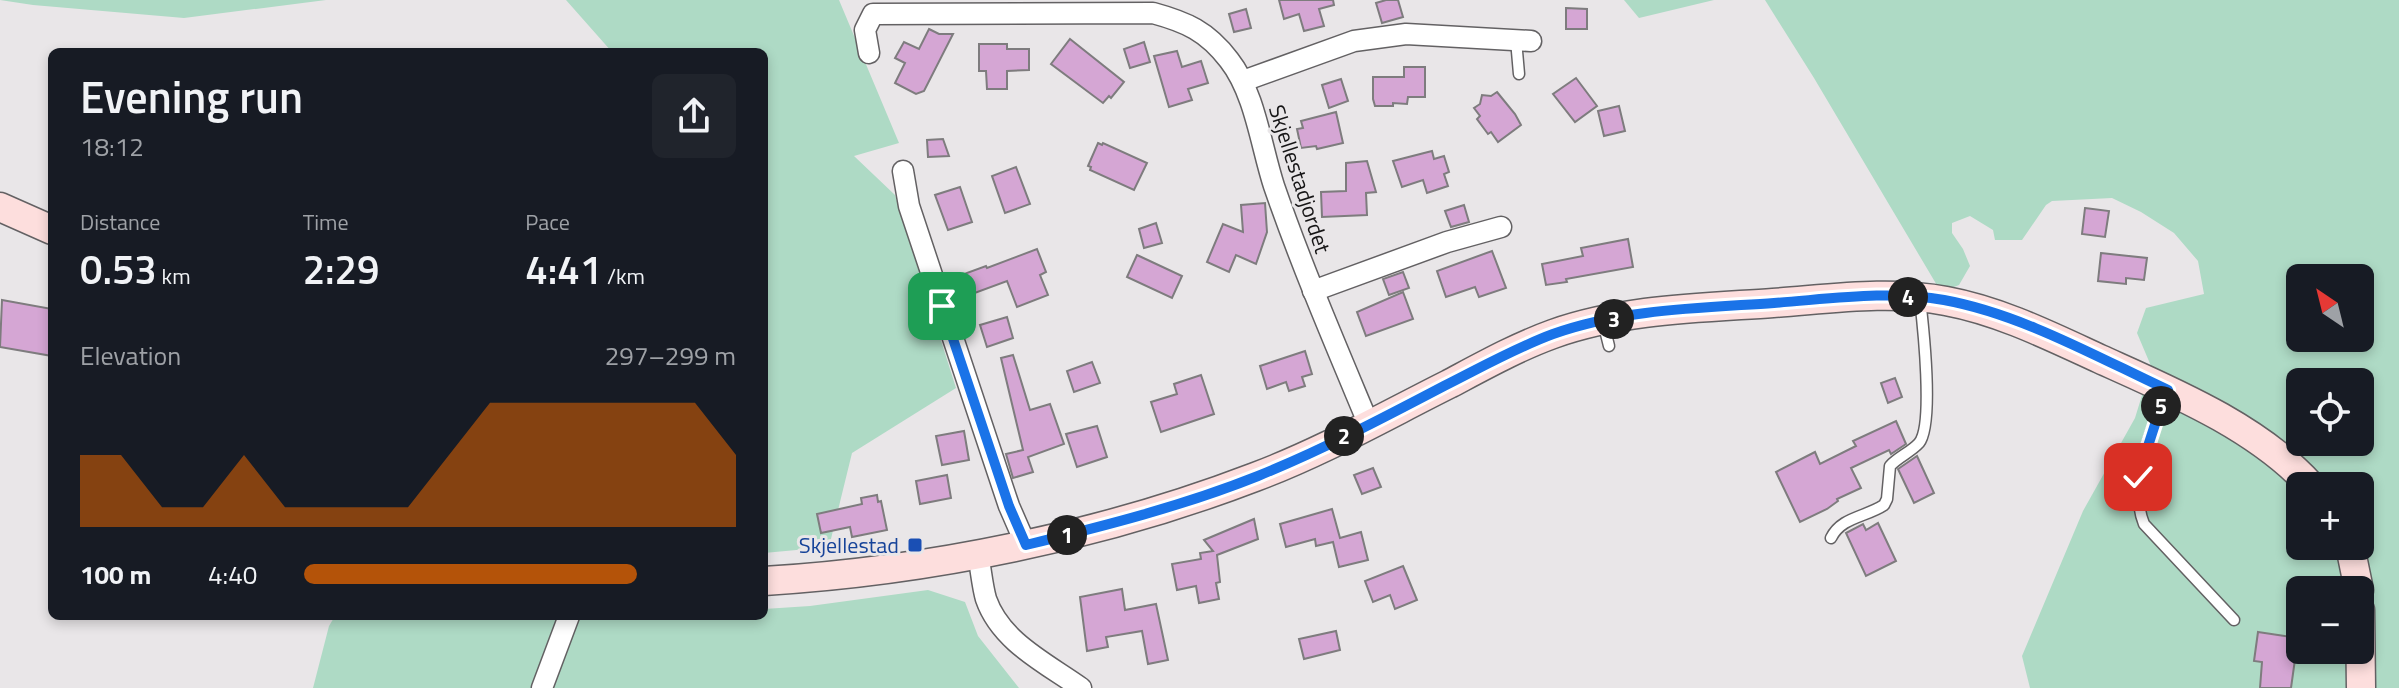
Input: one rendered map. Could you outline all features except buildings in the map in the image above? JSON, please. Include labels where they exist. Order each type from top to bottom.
[{"type":"main road","points":[[0,207],[48,228]]},
{"type":"main road","points":[[768,581],[812,578],[978,555],[1168,508],[1243,481],[1369,425],[1510,352],[1553,334],[1606,334],[1679,310],[1833,298],[1920,297],[1957,303],[2016,321],[2168,390],[2253,437],[2297,472]]},
{"type":"main road","points":[[2361,664],[2361,688]]},
{"type":"street","name":"Skjellestadjordet","points":[[869,53],[865,30],[873,14],[1153,13],[1198,29],[1216,44],[1243,81],[1274,184],[1313,291],[1369,425]]},
{"type":"street","points":[[1243,81],[1354,41],[1406,34],[1523,41]]},
{"type":"street","points":[[903,171],[909,206],[1009,506],[1026,545]]},
{"type":"street","name":"Skjellestadjordet","points":[[1313,291],[1447,242],[1501,227]]},
{"type":"street","points":[[978,555],[986,597],[1003,630],[1081,688]]},
{"type":"street","points":[[542,688],[568,620]]},
{"type":"lane","points":[[1519,74],[1523,41]]},
{"type":"lane","points":[[1831,538],[1843,524],[1884,505],[1890,466],[1919,443],[1924,433],[1926,400],[1920,297]]},
{"type":"lane","points":[[2168,390],[2138,477],[2139,511],[2144,524],[2234,620]]},
{"type":"green space","points":[[0,0],[326,0],[184,18]]},
{"type":"green space","points":[[566,0],[839,0],[899,143],[854,156],[895,195],[956,388],[852,453],[829,547],[768,553],[768,48],[608,48]]},
{"type":"green space","points":[[1624,0],[1714,0],[1639,18]]},
{"type":"green space","points":[[1765,0],[2399,0],[2399,688],[2030,688],[2022,656],[2083,511],[2135,418],[2151,366],[2137,333],[2146,308],[2204,294],[2198,261],[2174,233],[2112,198],[2052,201],[2022,240],[1995,240],[1993,230],[1970,216],[1952,223],[1952,233],[1970,266],[1959,285],[1944,291],[1938,287]]},
{"type":"green space","points":[[928,590],[965,602],[978,636],[1019,688],[313,688],[333,620],[768,620],[768,609]]},
{"type":"place","name":"Skjellestad","points":[[915,545]]},
{"type":"route","points":[[942,306],[1009,506],[1026,545],[1168,508],[1258,476],[1369,425],[1510,352],[1553,334],[1633,315],[1863,296],[1920,297],[1968,306],[2016,321],[2168,390],[2138,477]]}]
